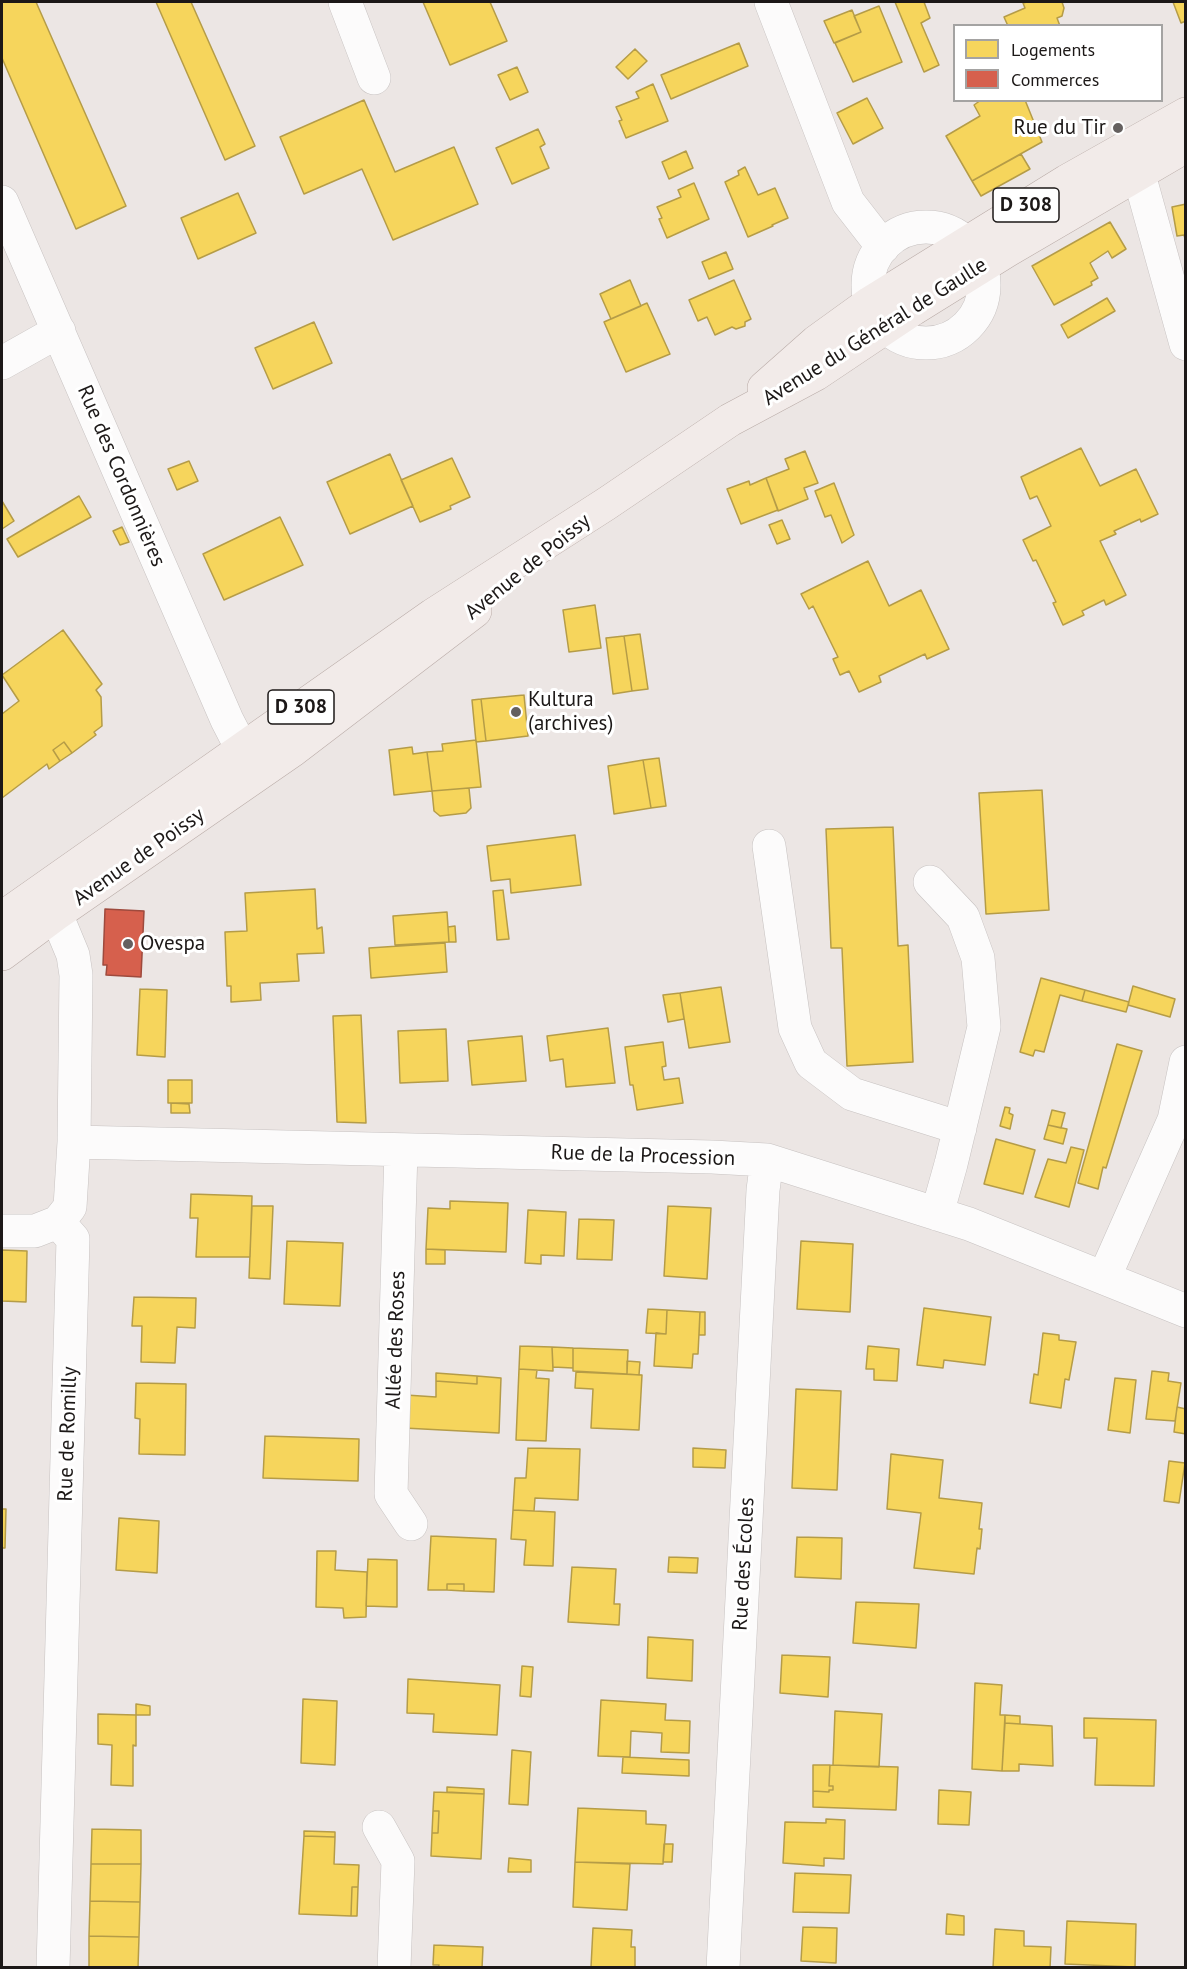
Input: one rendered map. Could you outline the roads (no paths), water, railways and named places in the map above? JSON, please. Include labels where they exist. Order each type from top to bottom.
[{"type":"main road","name":"Avenue du Général de Gaulle","points":[[606,504],[730,420],[816,374],[878,315],[973,255],[1134,159],[1185,114]]},
{"type":"main road","name":"Avenue du Général de Gaulle","points":[[1134,159],[1185,146]]},
{"type":"main road","name":"Avenue de Poissy","points":[[2,954],[47,904],[250,762],[433,615],[606,504]]},
{"type":"main road","name":"Avenue de Poissy","points":[[2,918],[47,904]]},
{"type":"street","points":[[345,2],[374,78]]},
{"type":"street","points":[[771,2],[848,202],[883,247]]},
{"type":"street","points":[[1134,159],[1185,344]]},
{"type":"street","name":"Rue des Cordonnières","points":[[4,216],[59,331],[227,720],[250,762]]},
{"type":"street","points":[[910,229],[943,230],[958,236],[973,255],[984,276],[984,293],[971,322],[959,333],[944,341],[918,343],[900,337],[878,315],[868,291],[869,272],[877,254],[895,236],[910,229]]},
{"type":"street","points":[[2,363],[59,331]]},
{"type":"street","points":[[769,846],[795,1028],[811,1063],[852,1094],[960,1128]]},
{"type":"street","points":[[930,882],[963,917],[978,958],[984,1027],[937,1214]]},
{"type":"street","points":[[2,1231],[35,1231],[58,1222],[70,1207],[74,1142],[64,1030],[76,975],[72,954],[47,904]]},
{"type":"street","points":[[1104,1278],[1174,1120],[1185,1062]]},
{"type":"street","name":"Rue de la Procession","points":[[74,1142],[767,1160],[969,1224],[1185,1311]]},
{"type":"street","name":"Allée des Roses","points":[[401,1150],[391,1494],[411,1524]]},
{"type":"street","name":"Rue des Écoles","points":[[723,1968],[763,1190],[767,1160]]},
{"type":"street","name":"Rue de Romilly","points":[[53,1968],[73,1239],[58,1222]]},
{"type":"street","points":[[379,1827],[399,1861],[394,1968]]},
{"type":"place","name":"Rue du Tir","points":[[1118,128]]},
{"type":"place","name":"Kultura (archives)","points":[[516,712]]},
{"type":"place","name":"Ovespa","points":[[128,944]]}]
